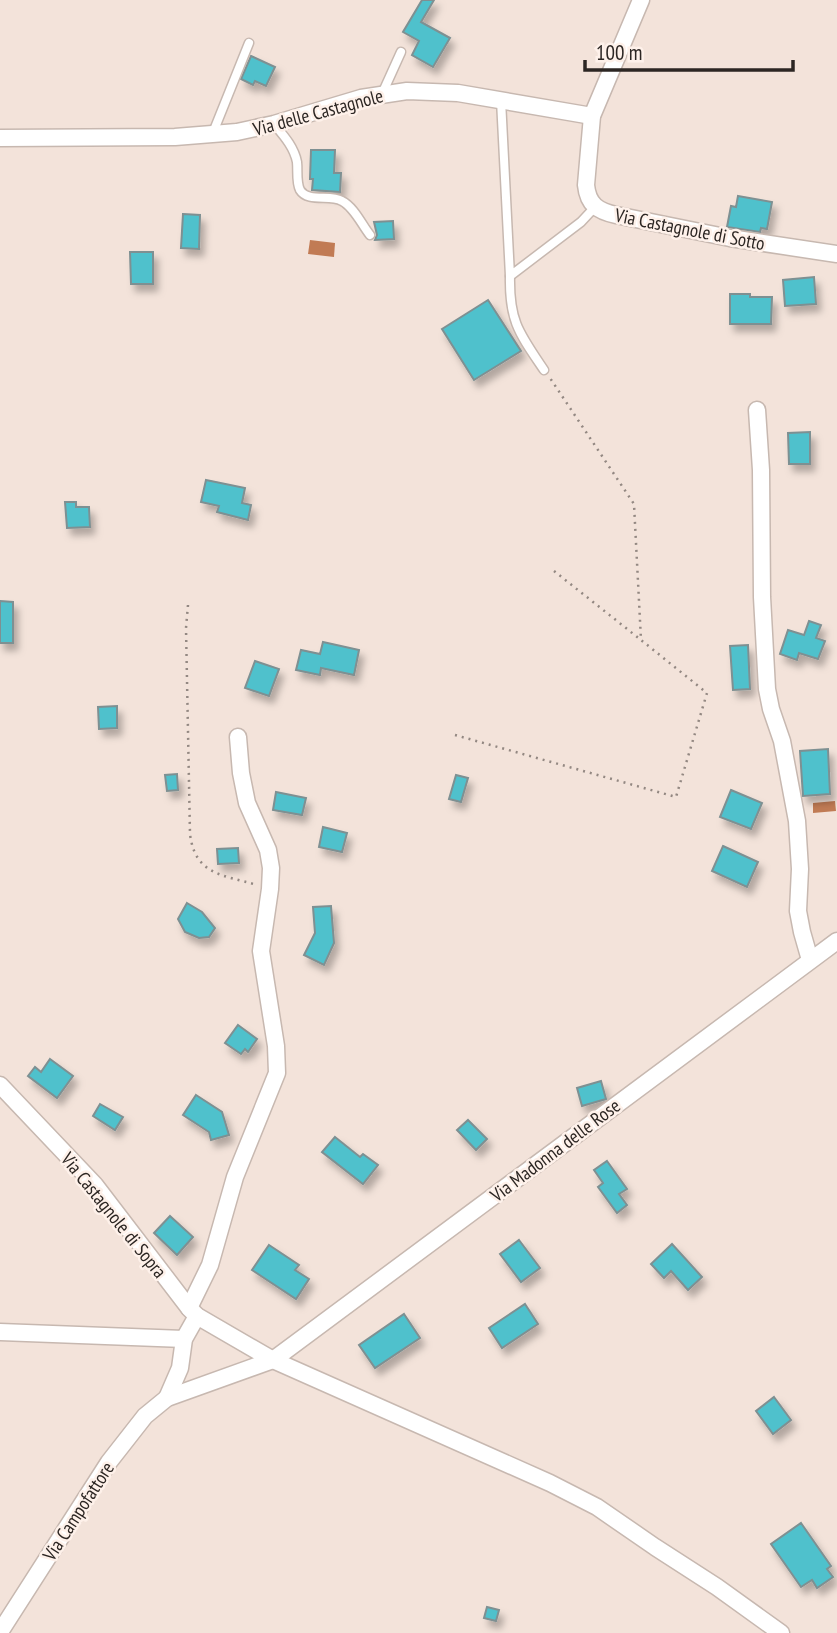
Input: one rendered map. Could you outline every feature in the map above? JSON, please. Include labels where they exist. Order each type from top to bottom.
[{"type":"street","points":[[592,116],[641,0]]},
{"type":"street","name":"Via delle Castagnole","points":[[0,138],[212,135],[252,130],[348,101],[407,91],[430,91],[501,100],[592,116]]},
{"type":"street","name":"Via Castagnole di Sotto","points":[[592,116],[586,186],[589,199],[595,207],[616,215],[730,238],[837,254]]},
{"type":"street","points":[[757,410],[767,689],[782,741],[796,821],[800,869],[798,911],[810,960]]},
{"type":"street","name":"Via Campofattore","points":[[167,1398],[180,1368],[184,1339],[210,1265],[235,1177],[277,1073],[276,1046],[261,951],[271,868],[268,850],[247,803],[237,737]]},
{"type":"street","name":"Via Madonna delle Rose","points":[[273,1360],[837,941]]},
{"type":"street","name":"Via Castagnole di Sopra","points":[[0,1085],[95,1185],[193,1312]]},
{"type":"street","points":[[193,1312],[273,1360],[551,1483],[597,1507],[781,1633]]},
{"type":"street","points":[[0,1332],[184,1339]]},
{"type":"street","name":"Via Campofattore","points":[[0,1632],[109,1462],[145,1416],[167,1398],[273,1360]]},
{"type":"lane","points":[[212,135],[249,43]]},
{"type":"lane","points":[[382,94],[401,52]]},
{"type":"lane","points":[[501,100],[509,297],[514,320],[544,370]]},
{"type":"lane","points":[[274,124],[294,153],[298,184],[302,193],[343,201],[370,235]]},
{"type":"lane","points":[[510,276],[581,222],[595,207]]},
{"type":"path","points":[[544,370],[634,504],[641,640]]},
{"type":"path","points":[[456,735],[676,797],[707,693],[554,571]]},
{"type":"path","points":[[188,605],[186,628],[192,848],[204,866],[219,874],[270,889]]},
{"type":"shaded area","points":[[310,240],[335,243],[334,257],[308,254]]},
{"type":"shaded area","points":[[835,801],[836,811],[813,813],[813,803]]},
{"type":"building","points":[[422,0],[434,0],[421,22],[450,38],[433,67],[412,55],[419,41],[403,32]]},
{"type":"building","points":[[251,56],[275,67],[266,86],[255,81],[253,85],[241,79]]},
{"type":"building","points":[[311,150],[335,150],[334,173],[341,173],[340,192],[312,190]]},
{"type":"building","points":[[738,196],[772,202],[767,229],[761,228],[760,232],[727,227],[731,206],[736,207]]},
{"type":"building","points":[[183,214],[200,215],[199,249],[181,248]]},
{"type":"building","points":[[393,221],[394,239],[375,240],[377,235],[374,222]]},
{"type":"building","points":[[130,252],[153,252],[153,284],[131,284]]},
{"type":"building","points":[[814,277],[816,304],[785,306],[783,280]]},
{"type":"building","points":[[730,294],[772,297],[771,324],[730,324]]},
{"type":"building","points":[[488,300],[521,351],[474,380],[442,329]]},
{"type":"building","points":[[810,432],[810,464],[789,464],[788,433]]},
{"type":"building","points":[[206,480],[245,488],[242,503],[251,505],[248,520],[217,512],[219,506],[201,502]]},
{"type":"building","points":[[65,502],[76,502],[76,507],[89,507],[90,527],[67,528]]},
{"type":"building","points":[[0,601],[13,602],[13,643],[0,643]]},
{"type":"building","points":[[809,621],[821,625],[816,638],[825,641],[818,659],[799,653],[797,660],[780,654],[788,630],[804,635]]},
{"type":"building","points":[[323,642],[359,650],[354,675],[321,668],[320,675],[296,670],[301,650],[320,654]]},
{"type":"building","points":[[748,645],[750,689],[733,690],[730,646]]},
{"type":"building","points":[[255,661],[279,669],[269,696],[245,688]]},
{"type":"building","points":[[117,706],[117,728],[99,729],[98,707]]},
{"type":"building","points":[[828,749],[830,794],[803,796],[800,751]]},
{"type":"building","points":[[177,774],[178,790],[167,791],[165,775]]},
{"type":"building","points":[[456,775],[468,778],[461,802],[449,799]]},
{"type":"building","points":[[731,790],[762,803],[751,829],[720,817]]},
{"type":"building","points":[[276,792],[306,798],[302,815],[273,810]]},
{"type":"building","points":[[323,827],[347,833],[342,852],[319,847]]},
{"type":"building","points":[[723,846],[758,862],[747,887],[712,871]]},
{"type":"building","points":[[238,848],[239,863],[218,864],[217,849]]},
{"type":"building","points":[[187,903],[202,912],[215,928],[209,937],[199,938],[185,932],[178,919]]},
{"type":"building","points":[[331,906],[334,943],[324,965],[304,955],[315,933],[313,907]]},
{"type":"building","points":[[238,1025],[257,1039],[248,1052],[245,1049],[241,1054],[225,1043]]},
{"type":"building","points":[[50,1059],[73,1076],[57,1098],[28,1076],[35,1067],[41,1072]]},
{"type":"building","points":[[601,1081],[606,1099],[582,1106],[577,1088]]},
{"type":"building","points":[[196,1095],[222,1112],[229,1135],[211,1140],[209,1132],[183,1115]]},
{"type":"building","points":[[100,1104],[123,1117],[115,1130],[93,1116]]},
{"type":"building","points":[[468,1120],[487,1139],[476,1150],[457,1130]]},
{"type":"building","points":[[335,1137],[360,1157],[363,1154],[378,1165],[363,1184],[322,1152]]},
{"type":"building","points":[[607,1161],[627,1189],[619,1194],[627,1205],[617,1213],[598,1187],[603,1183],[594,1170]]},
{"type":"building","points":[[170,1216],[193,1237],[177,1255],[154,1233]]},
{"type":"building","points":[[519,1240],[540,1268],[521,1282],[500,1254]]},
{"type":"building","points":[[672,1244],[702,1277],[688,1290],[671,1271],[664,1278],[651,1264]]},
{"type":"building","points":[[269,1245],[299,1265],[295,1270],[309,1279],[296,1299],[252,1270]]},
{"type":"building","points":[[525,1304],[538,1324],[502,1348],[489,1328]]},
{"type":"building","points":[[404,1314],[420,1338],[375,1368],[359,1345]]},
{"type":"building","points":[[774,1397],[791,1420],[773,1434],[756,1411]]},
{"type":"building","points":[[801,1523],[831,1566],[827,1569],[833,1577],[817,1588],[812,1580],[801,1587],[771,1544]]},
{"type":"building","points":[[487,1607],[499,1610],[496,1621],[484,1618]]}]
